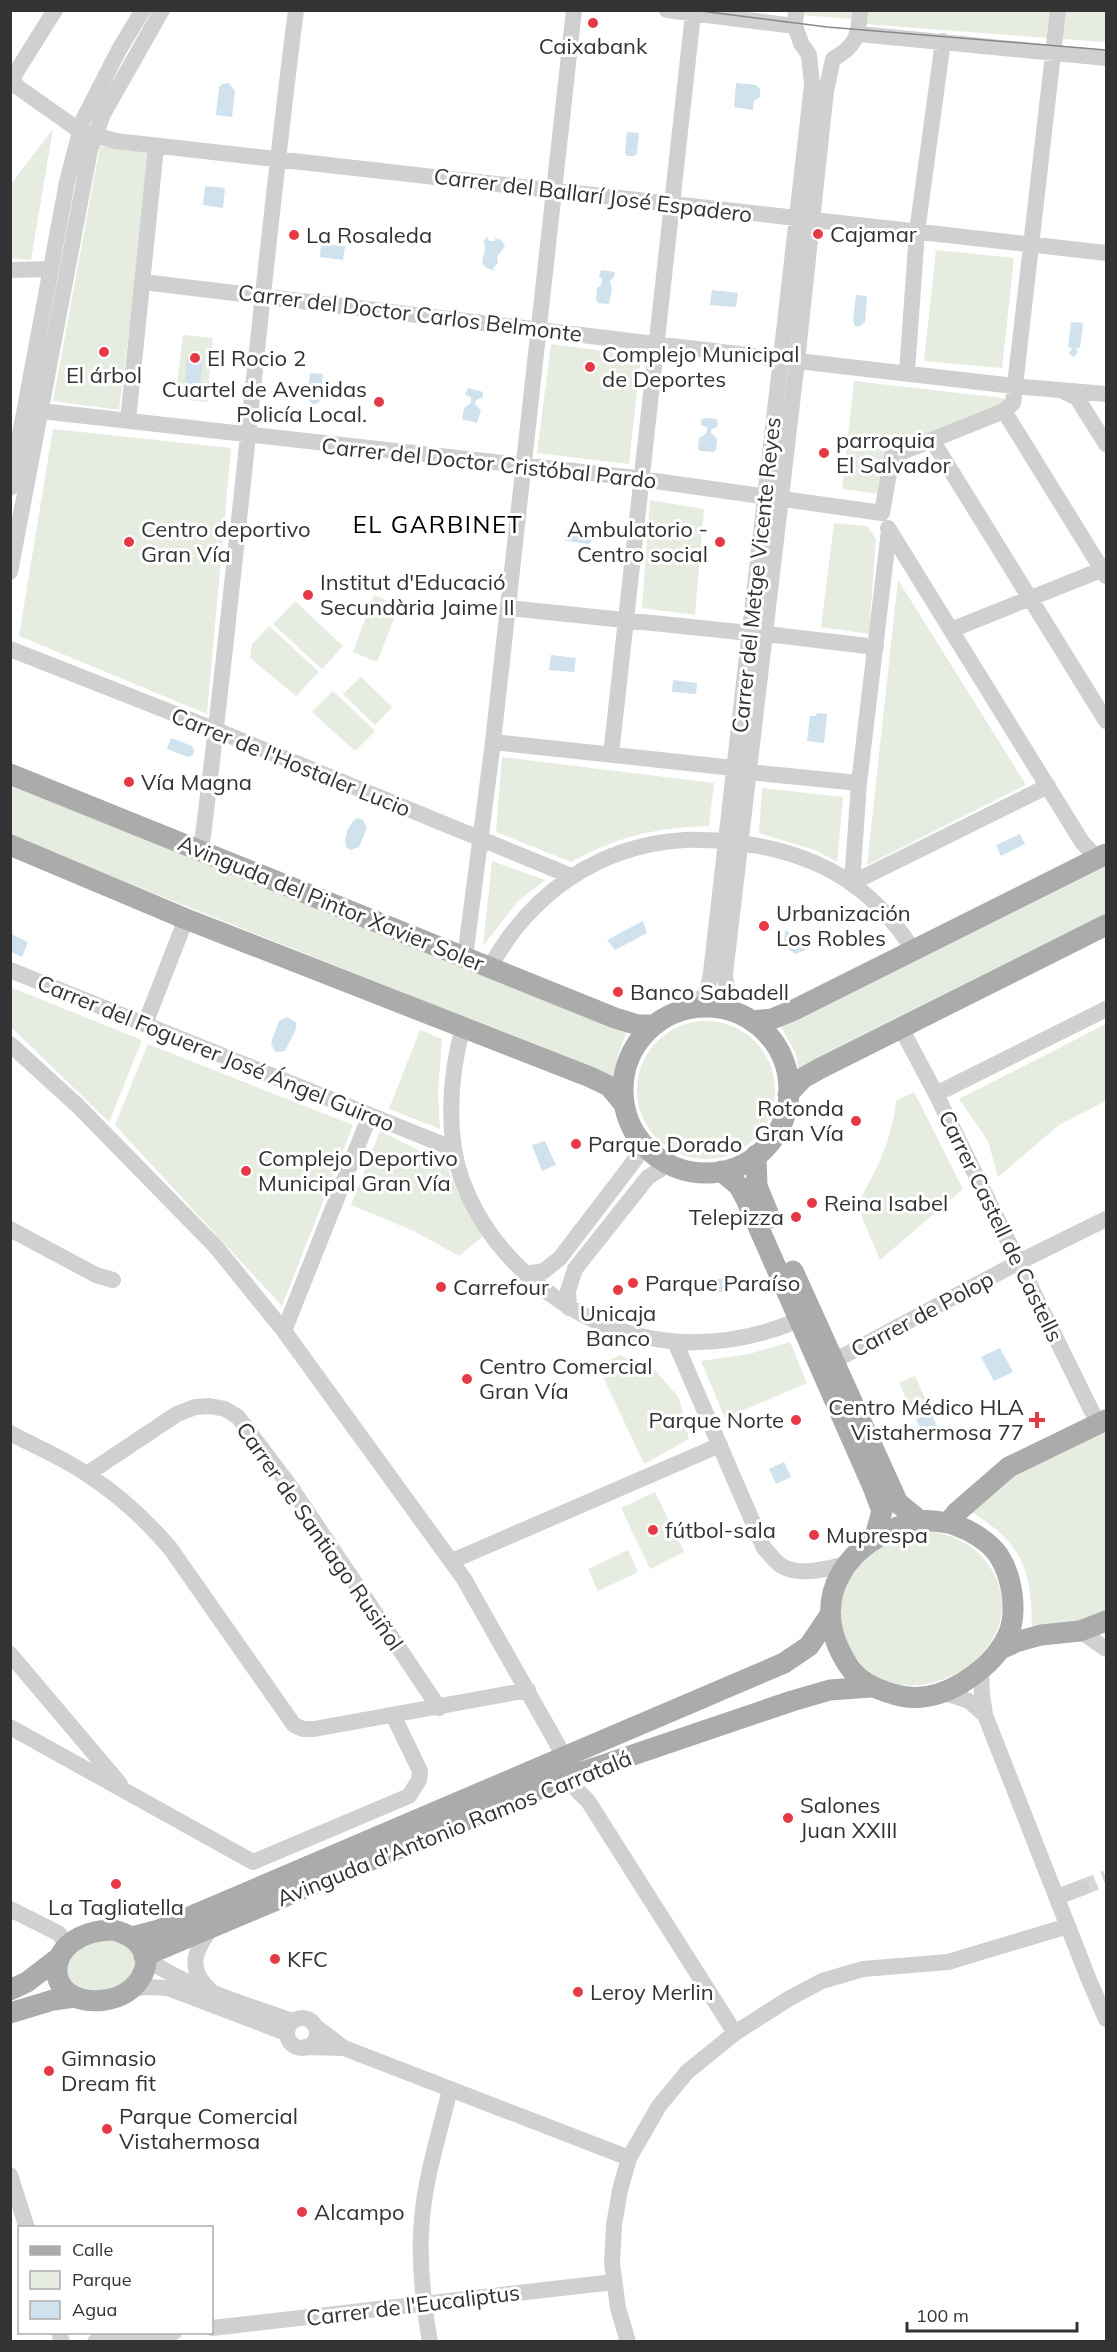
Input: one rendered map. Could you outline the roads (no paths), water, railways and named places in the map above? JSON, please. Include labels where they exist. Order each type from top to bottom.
[{"type":"main road","name":"Avinguda del Pintor Xavier Soler","points":[[10,774],[615,1018],[638,1025],[654,1025]]},
{"type":"main road","points":[[10,845],[186,919],[609,1086],[624,1104]]},
{"type":"main road","points":[[752,1022],[794,1010],[1102,856]]},
{"type":"main road","points":[[788,1094],[803,1078],[1107,925]]},
{"type":"main road","points":[[696,1008],[729,1010],[752,1022],[771,1038],[778,1049],[786,1071],[788,1094],[786,1108],[779,1128],[756,1155],[739,1165],[721,1171],[694,1172],[669,1164],[641,1142],[624,1104],[623,1086],[630,1056],[644,1034],[654,1025],[674,1014],[696,1008]]},
{"type":"main road","points":[[756,1155],[755,1175],[764,1205],[898,1503],[919,1520]]},
{"type":"main road","points":[[721,1171],[739,1186],[746,1199],[882,1510],[873,1539]]},
{"type":"main road","points":[[948,1523],[956,1513],[1010,1467],[1102,1422]]},
{"type":"main road","points":[[919,1520],[957,1525],[980,1538],[999,1556],[1009,1579],[1013,1603],[1009,1632],[999,1650],[981,1671],[942,1692],[923,1698],[908,1697],[871,1687],[850,1668],[845,1660],[836,1644],[830,1615],[834,1588],[845,1565],[873,1539],[887,1530],[919,1520]]},
{"type":"main road","name":"Avinguda d'Antonio Ramos Carratalá","points":[[132,1937],[170,1926],[784,1663],[809,1646],[830,1615]]},
{"type":"main road","points":[[999,1650],[1016,1641],[1041,1635],[1080,1631],[1107,1621]]},
{"type":"main road","name":"Avinguda d'Antonio Ramos Carratalá","points":[[145,1957],[565,1778],[792,1701],[830,1690],[871,1687]]},
{"type":"main road","points":[[10,1990],[27,1982],[84,1934],[99,1930],[112,1930],[132,1937],[139,1943],[145,1957],[142,1977],[131,1989],[108,2000],[96,2001],[75,1997],[53,2000],[10,2013]]},
{"type":"main road","points":[[63,1952],[57,1975],[60,1982],[75,1997]]},
{"type":"street","points":[[56,10],[11,80],[88,133]]},
{"type":"street","points":[[10,488],[33,412],[90,150],[88,133],[83,120],[120,48],[144,10]]},
{"type":"street","points":[[10,572],[51,269],[67,182],[88,133],[103,114],[162,10]]},
{"type":"street","points":[[201,851],[216,730],[261,296],[296,10]]},
{"type":"street","points":[[465,957],[493,742],[574,10]]},
{"type":"street","points":[[667,10],[693,14],[795,18],[801,43],[809,55],[833,59],[847,51],[858,34],[860,10]]},
{"type":"street","points":[[1058,10],[1013,404],[1004,411],[892,456],[882,513],[889,531],[1082,842],[1102,856]]},
{"type":"street","points":[[611,755],[693,14]]},
{"type":"street","points":[[858,34],[1107,57]]},
{"type":"street","points":[[907,372],[917,232],[943,42]]},
{"type":"street","name":"Carrer del Metge Vicente Reyes","points":[[729,1010],[725,974],[734,842],[804,220],[812,85],[809,55]]},
{"type":"street","name":"Carrer del Metge Vicente Reyes","points":[[804,220],[833,59]]},
{"type":"street","name":"Carrer del Ballarí José Espadero","points":[[88,133],[156,147],[672,203],[804,220],[1030,243],[1107,254]]},
{"type":"street","points":[[128,422],[156,147]]},
{"type":"street","points":[[10,270],[51,269]]},
{"type":"street","name":"Carrer del Doctor Carlos Belmonte","points":[[143,282],[657,342],[789,360],[1014,386],[1107,394]]},
{"type":"street","points":[[1062,390],[1077,398],[1107,444]]},
{"type":"street","points":[[951,630],[1105,571],[1004,411]]},
{"type":"street","name":"Carrer del Doctor Cristóbal Pardo","points":[[33,412],[642,479],[882,513]]},
{"type":"street","points":[[932,440],[1107,721]]},
{"type":"street","points":[[852,883],[859,783],[889,531]]},
{"type":"street","points":[[508,608],[626,619],[876,648]]},
{"type":"street","name":"Carrer de l'Hostaler Lucio","points":[[10,649],[216,730],[571,876]]},
{"type":"street","points":[[493,742],[859,783]]},
{"type":"street","points":[[852,883],[1048,786]]},
{"type":"street","points":[[490,967],[504,941],[524,917],[546,895],[571,876],[607,857],[646,845],[686,840],[734,842],[771,847],[799,855],[852,883],[876,903],[914,951]]},
{"type":"street","name":"Carrer del Metge Vicente Reyes","points":[[696,1008],[708,988],[734,842]]},
{"type":"street","points":[[145,1024],[186,919]]},
{"type":"street","name":"Carrer del Foguerer José Ángel Guirao","points":[[10,970],[454,1149]]},
{"type":"street","points":[[936,1094],[1107,1009]]},
{"type":"street","points":[[463,1027],[452,1086],[454,1149],[479,1216],[493,1237],[526,1274],[569,1308],[594,1321],[620,1331],[675,1342],[698,1343],[741,1339],[763,1334],[799,1320]]},
{"type":"street","name":"Carrer Castell de Castells","points":[[901,1028],[1102,1422]]},
{"type":"street","points":[[10,1044],[85,1114],[216,1247],[284,1331],[452,1561],[564,1756]]},
{"type":"street","points":[[284,1331],[370,1115]]},
{"type":"street","points":[[526,1274],[544,1271],[560,1258],[637,1156],[641,1142]]},
{"type":"street","points":[[569,1308],[568,1292],[575,1269],[648,1177],[669,1164]]},
{"type":"street","name":"Carrer de Polop","points":[[834,1361],[1019,1262],[1107,1219]]},
{"type":"street","points":[[10,1229],[96,1275],[113,1280]]},
{"type":"street","points":[[675,1342],[764,1548],[782,1566],[792,1569],[813,1571],[845,1565]]},
{"type":"street","name":"Carrer de Santiago Rusiñol","points":[[87,1474],[177,1414],[195,1407],[210,1406],[225,1410],[237,1417],[290,1486],[439,1708]]},
{"type":"street","points":[[10,1433],[87,1474],[131,1508],[170,1548],[294,1725],[303,1729],[314,1729],[528,1690]]},
{"type":"street","points":[[452,1561],[720,1445]]},
{"type":"street","points":[[1080,1631],[1107,1649]]},
{"type":"street","points":[[10,1654],[127,1791]]},
{"type":"street","points":[[981,1671],[986,1715],[1068,1926],[1107,2019]]},
{"type":"street","points":[[942,1692],[969,1701],[986,1715]]},
{"type":"street","name":"Avinguda d'Antonio Ramos Carratalá","points":[[127,1791],[253,1862],[409,1796],[419,1780],[420,1771],[393,1715]]},
{"type":"street","points":[[10,1727],[127,1791]]},
{"type":"street","points":[[565,1778],[588,1802],[735,2033]]},
{"type":"street","points":[[1057,1897],[1081,1888]]},
{"type":"street","points":[[10,1909],[58,1933],[63,1952]]},
{"type":"street","points":[[628,2342],[618,2308],[612,2263],[614,2225],[620,2190],[629,2158],[659,2106],[687,2072],[735,2033],[790,1998],[822,1981],[863,1969],[948,1962],[1068,1926]]},
{"type":"street","points":[[212,1928],[201,1942],[195,1957],[199,1978],[213,1993]]},
{"type":"street","points":[[145,1957],[167,1973],[289,2027]]},
{"type":"street","points":[[131,1989],[168,1988],[289,2027]]},
{"type":"street","points":[[289,2027],[302,2018],[308,2019],[344,2048],[629,2158]]},
{"type":"street","points":[[305,2047],[310,2045],[316,2036],[315,2025]]},
{"type":"street","points":[[289,2027],[291,2043],[295,2046],[344,2048]]},
{"type":"street","points":[[430,2342],[424,2304],[422,2220],[427,2182],[450,2089]]},
{"type":"street","points":[[10,2175],[26,2226]]},
{"type":"street","name":"Carrer de l'Eucaliptus","points":[[213,2328],[614,2282]]},
{"type":"street","points":[[95,2342],[158,2334]]},
{"type":"water","points":[[229,83],[235,91],[232,117],[216,115],[219,87]]},
{"type":"water","points":[[736,83],[756,85],[760,89],[760,97],[754,101],[753,110],[734,107]]},
{"type":"water","points":[[627,132],[639,133],[637,154],[633,156],[627,156],[625,153]]},
{"type":"water","points":[[205,186],[225,188],[223,208],[203,205]]},
{"type":"water","points":[[487,237],[489,241],[495,241],[495,238],[501,240],[505,246],[497,257],[498,263],[493,268],[494,271],[485,267],[482,262],[485,250],[484,240]]},
{"type":"water","points":[[321,244],[345,246],[343,260],[320,257]]},
{"type":"water","points":[[601,270],[615,272],[610,281],[612,290],[609,304],[598,303],[596,300],[597,288],[601,285],[602,279],[599,276]]},
{"type":"water","points":[[712,290],[738,293],[736,307],[710,305]]},
{"type":"water","points":[[856,295],[867,296],[865,322],[859,327],[855,326],[853,321]]},
{"type":"water","points":[[1071,322],[1083,323],[1080,348],[1076,348],[1078,352],[1074,357],[1069,354],[1072,348],[1068,347]]},
{"type":"water","points":[[187,358],[203,359],[200,387],[192,391],[185,385]]},
{"type":"water","points":[[310,373],[323,374],[320,401],[314,405],[307,399]]},
{"type":"water","points":[[468,388],[483,392],[483,397],[476,400],[475,404],[481,410],[477,423],[462,419],[464,408],[471,403],[471,397],[465,395]]},
{"type":"water","points":[[704,418],[717,419],[718,426],[711,430],[717,439],[716,450],[713,452],[700,451],[698,448],[699,438],[707,433],[707,427],[701,425],[701,420]]},
{"type":"water","points":[[567,529],[590,532],[593,539],[589,544],[565,541]]},
{"type":"water","points":[[551,655],[576,658],[574,672],[549,670]]},
{"type":"water","points":[[673,680],[697,683],[696,694],[672,692]]},
{"type":"water","points":[[817,713],[827,714],[824,743],[807,741],[810,716],[816,716]]},
{"type":"water","points":[[171,738],[192,746],[193,755],[188,757],[167,749]]},
{"type":"water","points":[[358,818],[363,820],[367,828],[359,847],[351,850],[346,847],[346,835],[349,827]]},
{"type":"water","points":[[1020,834],[1025,844],[1001,856],[996,845]]},
{"type":"water","points":[[643,921],[647,933],[615,950],[607,940]]},
{"type":"water","points":[[785,930],[811,947],[796,954],[784,947]]},
{"type":"water","points":[[11,934],[28,942],[22,957],[11,952]]},
{"type":"water","points":[[287,1017],[296,1022],[296,1029],[285,1051],[275,1052],[271,1043],[279,1021]]},
{"type":"water","points":[[545,1141],[556,1165],[542,1171],[532,1145]]},
{"type":"water","points":[[702,1279],[723,1279],[724,1292],[702,1293]]},
{"type":"water","points":[[1000,1348],[1013,1372],[994,1381],[981,1357]]},
{"type":"water","points":[[931,1413],[941,1435],[925,1441],[916,1419]]},
{"type":"water","points":[[784,1462],[791,1477],[776,1484],[769,1469]]},
{"type":"tunnel","points":[[1081,1888],[1106,1878]]},
{"type":"tram line","points":[[693,10],[827,27],[1106,50]]},
{"type":"place","name":"Caixabank","points":[[593,23]]},
{"type":"place","name":"Cajamar","points":[[818,234]]},
{"type":"place","name":"La Rosaleda","points":[[294,235]]},
{"type":"place","name":"El árbol","points":[[104,352]]},
{"type":"place","name":"El Rocio 2","points":[[195,358]]},
{"type":"place","name":"Complejo Municipal de Deportes","points":[[590,367]]},
{"type":"place","name":"Cuartel de Avenidas Policía Local.","points":[[379,402]]},
{"type":"place","name":"parroquia El Salvador","points":[[824,453]]},
{"type":"place","name":"Centro deportivo Gran Vía","points":[[129,542]]},
{"type":"place","name":"Ambulatorio - Centro social","points":[[720,542]]},
{"type":"place","name":"Institut d'Educació Secundària Jaime II","points":[[308,595]]},
{"type":"place","name":"Vía Magna","points":[[129,782]]},
{"type":"place","name":"Urbanización Los Robles","points":[[764,926]]},
{"type":"place","name":"Banco Sabadell","points":[[618,992]]},
{"type":"place","name":"Rotonda Gran Vía","points":[[856,1121]]},
{"type":"place","name":"Parque Dorado","points":[[576,1144]]},
{"type":"place","name":"Complejo Deportivo Municipal Gran Vía","points":[[246,1171]]},
{"type":"place","name":"Reina Isabel","points":[[812,1203]]},
{"type":"place","name":"Telepizza","points":[[796,1217]]},
{"type":"place","name":"Parque Paraíso","points":[[633,1283]]},
{"type":"place","name":"Carrefour","points":[[441,1287]]},
{"type":"place","name":"Unicaja Banco","points":[[618,1290]]},
{"type":"place","name":"Centro Comercial Gran Vía","points":[[467,1379]]},
{"type":"place","name":"Parque Norte","points":[[796,1420]]},
{"type":"place","name":"Centro Médico HLA Vistahermosa 77","points":[[1037,1420]]},
{"type":"place","name":"fútbol-sala","points":[[653,1530]]},
{"type":"place","name":"Muprespa","points":[[814,1535]]},
{"type":"place","name":"Salones Juan XXIII","points":[[788,1818]]},
{"type":"place","name":"La Tagliatella","points":[[116,1884]]},
{"type":"place","name":"KFC","points":[[275,1959]]},
{"type":"place","name":"Leroy Merlin","points":[[578,1992]]},
{"type":"place","name":"Gimnasio Dream fit","points":[[49,2071]]},
{"type":"place","name":"Parque Comercial Vistahermosa","points":[[107,2129]]},
{"type":"place","name":"Alcampo","points":[[302,2212]]},
{"type":"district","name":"EL GARBINET","points":[[438,524]]}]
